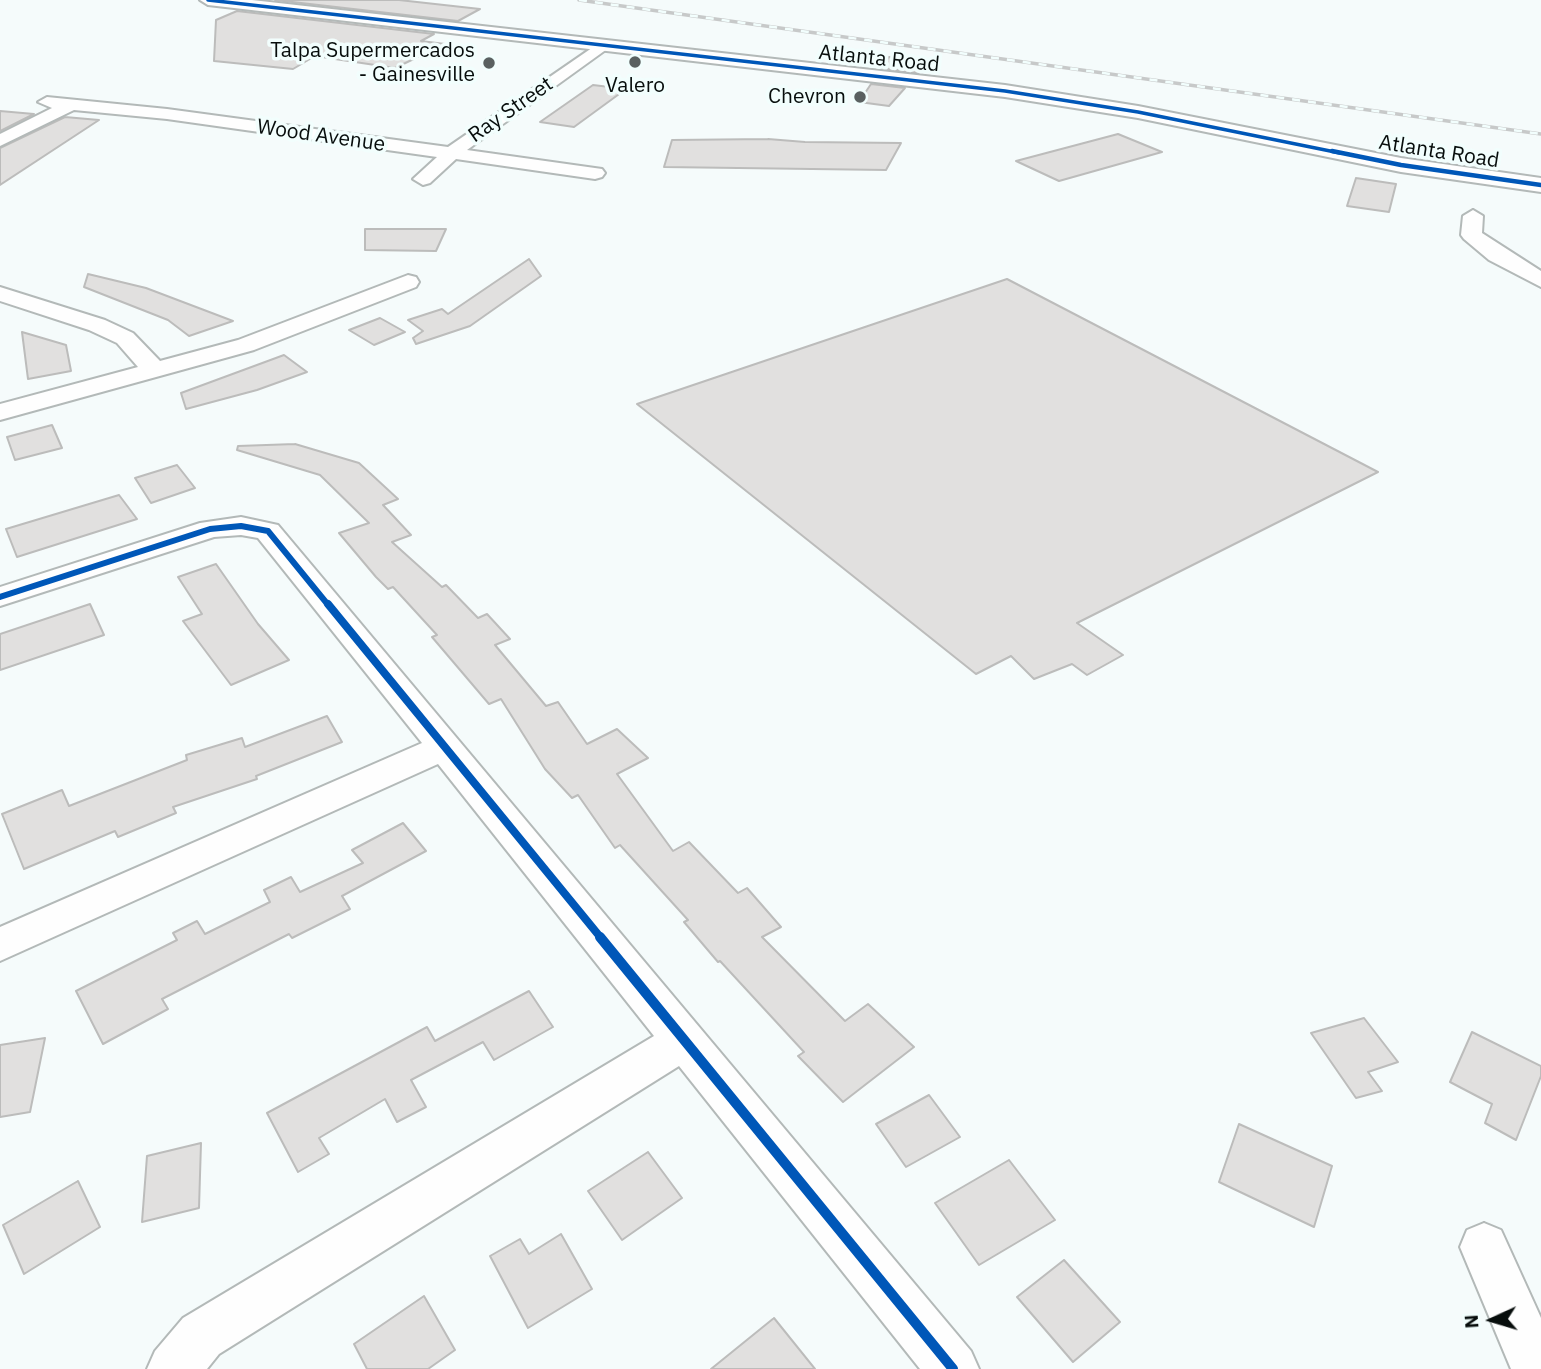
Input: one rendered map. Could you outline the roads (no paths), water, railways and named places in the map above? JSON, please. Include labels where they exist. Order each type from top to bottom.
[{"type":"main road","name":"Atlanta Road","points":[[208,0],[1068,100],[1401,164],[1541,186]]},
{"type":"street","name":"Ray Street","points":[[423,179],[451,153],[602,46]]},
{"type":"street","name":"Wood Avenue","points":[[47,102],[167,114],[595,173]]},
{"type":"street","points":[[0,141],[68,106]]},
{"type":"street","points":[[1473,216],[1471,235],[1497,255],[1541,280]]},
{"type":"street","points":[[1497,255],[1541,253]]},
{"type":"street","points":[[0,411],[246,345],[408,282]]},
{"type":"street","points":[[0,294],[97,325],[125,338],[154,369]]},
{"type":"street","points":[[0,597],[210,529],[241,526],[268,531],[953,1369]]},
{"type":"street","points":[[0,945],[445,747]]},
{"type":"street","points":[[173,1369],[201,1336],[684,1040]]},
{"type":"street","points":[[1484,1247],[1537,1369]]},
{"type":"railway","points":[[579,0],[1541,134]]},
{"type":"place","name":"Valero","points":[[635,62]]},
{"type":"place","name":"Talpa Supermercados - Gainesville","points":[[489,63]]},
{"type":"place","name":"Chevron","points":[[860,97]]}]
